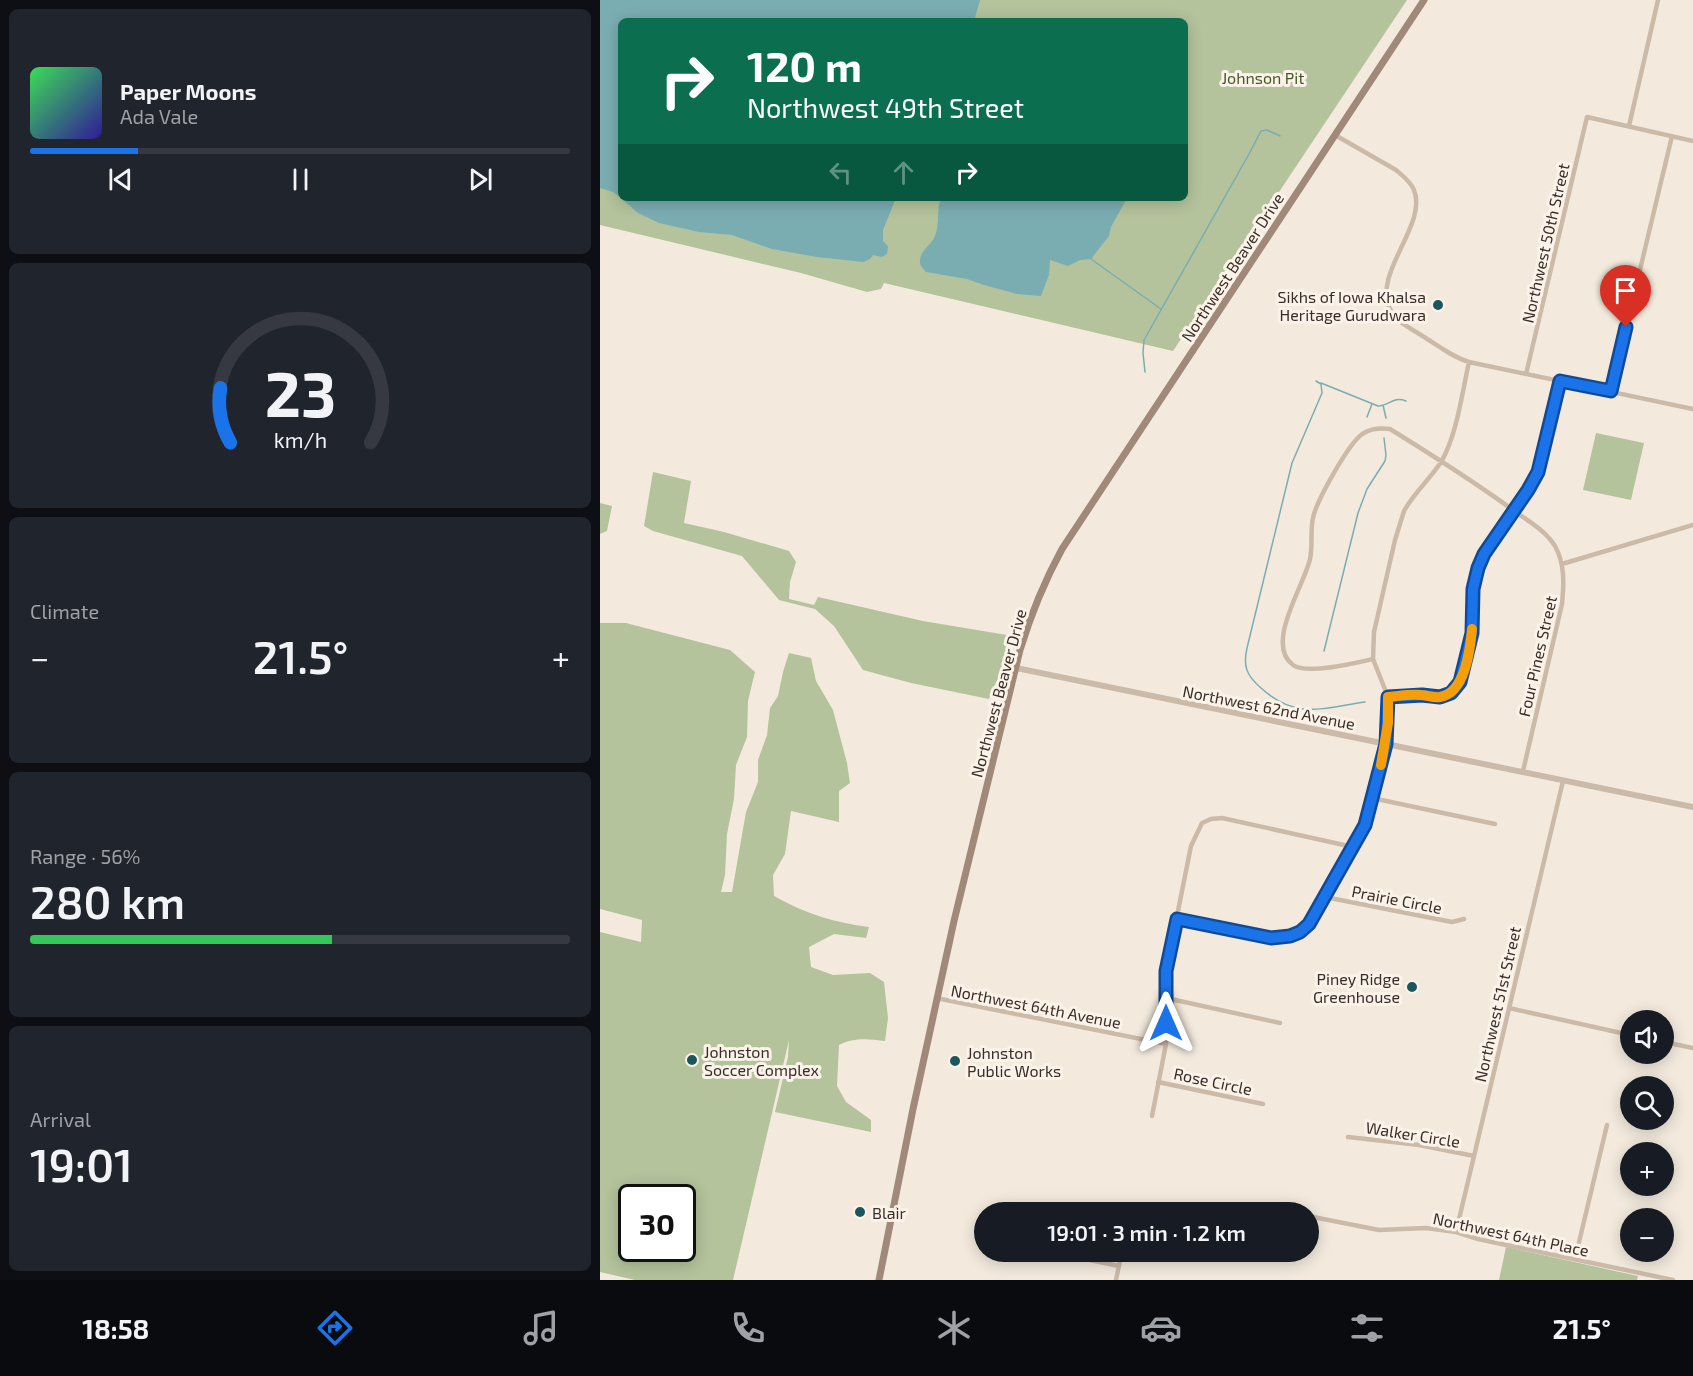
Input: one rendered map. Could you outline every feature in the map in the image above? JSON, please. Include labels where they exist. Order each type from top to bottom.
[{"type":"main road","name":"Northwest Beaver Drive","points":[[879,1280],[936,998],[1030,616],[1062,549],[1424,0]]},
{"type":"street","points":[[1658,0],[1629,126],[1693,141]]},
{"type":"street","name":"Northwest 50th Street","points":[[1526,374],[1587,117],[1629,126]]},
{"type":"street","points":[[1335,135],[1396,170],[1405,177],[1414,190],[1416,198],[1413,217],[1386,285],[1390,309],[1406,326],[1457,358],[1469,362],[1693,409]]},
{"type":"street","points":[[1611,391],[1672,136]]},
{"type":"street","points":[[1177,919],[1281,938],[1300,932],[1309,924],[1365,825],[1386,744],[1388,697],[1373,659],[1374,632],[1380,601],[1400,523],[1409,502],[1441,462],[1448,446],[1469,362]]},
{"type":"street","points":[[1388,697],[1422,695],[1440,697],[1448,695],[1458,686],[1462,678],[1472,633],[1475,575],[1484,554],[1538,472],[1560,381]]},
{"type":"street","name":"Four Pines Street","points":[[1373,659],[1312,669],[1301,668],[1294,666],[1288,660],[1282,646],[1294,596],[1310,559],[1316,505],[1354,443],[1363,433],[1374,429],[1390,429],[1514,510],[1544,532],[1555,546],[1562,564],[1564,583],[1562,604],[1523,771]]},
{"type":"street","points":[[1562,564],[1693,525]]},
{"type":"street","name":"Northwest 62nd Avenue","points":[[1016,668],[1693,807]]},
{"type":"street","name":"Northwest 51st Street","points":[[1456,1232],[1563,781]]},
{"type":"street","points":[[1372,798],[1495,824]]},
{"type":"street","points":[[1152,1116],[1166,1044],[1166,971],[1191,846],[1202,823],[1222,818],[1353,847]]},
{"type":"street","name":"Prairie Circle","points":[[1325,897],[1452,922],[1464,919]]},
{"type":"street","name":"Northwest 64th Avenue","points":[[936,998],[1166,1044]]},
{"type":"street","points":[[1166,998],[1280,1023]]},
{"type":"street","points":[[1509,1008],[1620,1033]]},
{"type":"street","points":[[1674,1044],[1693,1048]]},
{"type":"street","name":"Rose Circle","points":[[1158,1082],[1263,1104]]},
{"type":"street","points":[[1575,1259],[1607,1125]]},
{"type":"street","name":"Walker Circle","points":[[1348,1137],[1419,1145],[1474,1156]]},
{"type":"street","name":"Northwest 64th Place","points":[[1319,1218],[1379,1230],[1426,1227],[1456,1232],[1478,1239],[1673,1280]]},
{"type":"street","points":[[1100,1262],[1119,1266]]},
{"type":"street","points":[[1116,1280],[1120,1262]]},
{"type":"green space","name":"Johnson Pit","points":[[600,0],[1407,0],[1173,351],[884,283],[881,289],[867,292],[801,273],[600,225]]},
{"type":"green space","points":[[1596,433],[1644,443],[1631,500],[1583,490]]},
{"type":"green space","points":[[653,472],[691,481],[684,523],[789,551],[796,562],[790,582],[789,599],[814,605],[818,597],[923,621],[1013,636],[1008,664],[994,686],[989,699],[911,683],[863,670],[834,626],[815,609],[779,600],[742,556],[653,531],[644,526]]},
{"type":"green space","points":[[600,503],[612,506],[607,531],[600,534]]},
{"type":"green space","points":[[600,623],[626,623],[730,650],[755,672],[748,701],[747,737],[736,765],[734,799],[727,834],[725,875],[721,892],[732,892],[746,812],[758,782],[758,760],[767,735],[770,708],[778,696],[789,653],[811,658],[816,681],[833,710],[850,783],[839,791],[839,822],[791,811],[785,854],[773,875],[774,896],[820,916],[869,927],[866,938],[834,934],[809,947],[811,967],[833,975],[870,973],[884,982],[888,1018],[885,1041],[867,1039],[839,1045],[837,1086],[846,1102],[871,1120],[871,1132],[775,1112],[788,1057],[789,1040],[733,1280],[635,1280],[600,1272],[600,932],[641,942],[642,920],[600,909]]},
{"type":"green space","points":[[1506,1247],[1638,1276],[1637,1280],[1499,1280]]},
{"type":"water","points":[[600,0],[980,0],[975,18],[618,18],[618,196],[600,188]]},
{"type":"water","points":[[624,201],[895,201],[883,230],[883,241],[888,246],[887,254],[882,257],[873,255],[863,262],[772,249],[732,235],[699,232],[659,223],[638,213]]},
{"type":"water","points":[[940,201],[1125,201],[1111,227],[1109,236],[1091,259],[1080,260],[1068,266],[1050,260],[1049,275],[1041,296],[1017,294],[967,279],[926,272],[920,260],[922,253],[935,236]]},
{"type":"waterway","points":[[1145,372],[1144,340],[1261,131],[1267,130],[1280,136]]},
{"type":"waterway","points":[[1091,259],[1161,309]]},
{"type":"waterway","points":[[1316,381],[1321,384],[1322,393],[1292,463],[1245,660],[1247,670],[1256,683],[1286,705],[1322,709],[1365,702]]},
{"type":"waterway","points":[[1321,383],[1378,406],[1394,400],[1406,401]]},
{"type":"waterway","points":[[1367,417],[1372,404]]},
{"type":"waterway","points":[[1383,405],[1386,418]]},
{"type":"waterway","points":[[1324,651],[1358,513],[1367,489],[1385,461],[1384,438]]},
{"type":"slow traffic","points":[[1381,765],[1386,744],[1388,697],[1405,695],[1440,697],[1455,690],[1462,678],[1472,629]]},
{"type":"place","name":"Sikhs of Iowa Khalsa Heritage Gurudwara","points":[[1438,305]]},
{"type":"place","name":"Piney Ridge Greenhouse","points":[[1412,987]]},
{"type":"place","name":"Johnston Soccer Complex","points":[[692,1060]]},
{"type":"place","name":"Johnston Public Works","points":[[955,1061]]},
{"type":"place","name":"Blair","points":[[860,1212]]},
{"type":"route","points":[[1166,1023],[1166,971],[1177,919],[1271,938],[1290,936],[1300,932],[1309,924],[1361,835],[1369,814],[1386,744],[1388,697],[1405,695],[1440,697],[1448,695],[1458,686],[1462,678],[1472,633],[1473,582],[1484,554],[1538,472],[1560,381],[1611,391],[1626,327]]}]
